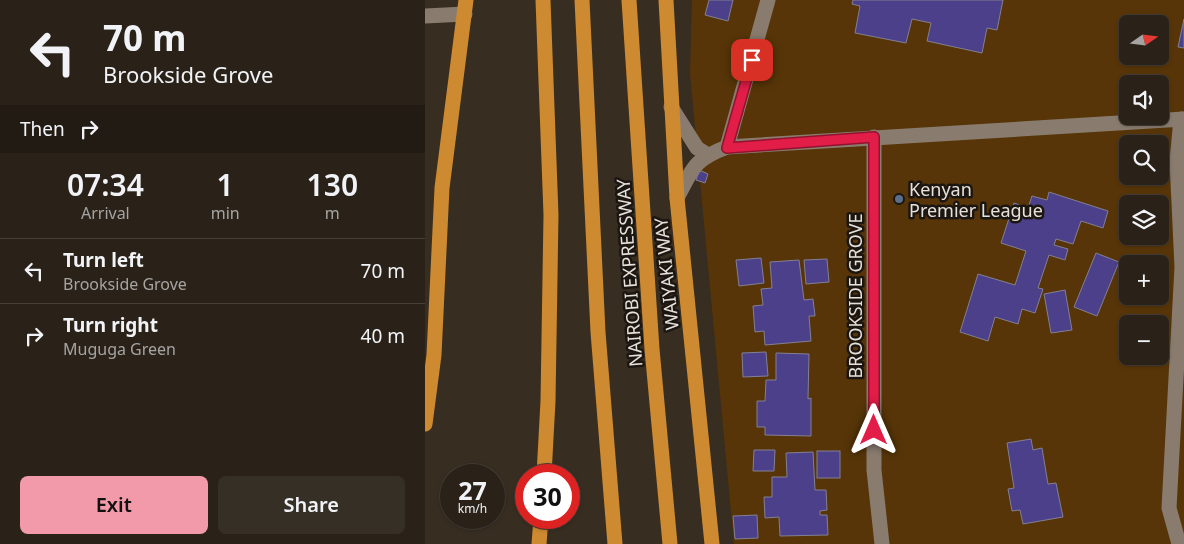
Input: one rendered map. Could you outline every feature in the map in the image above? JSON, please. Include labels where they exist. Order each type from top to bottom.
[{"type":"highway","points":[[543,0],[551,215],[548,401],[544,464]]},
{"type":"highway","name":"NAIROBI EXPRESSWAY","points":[[582,0],[598,332],[615,544]]},
{"type":"highway","name":"NAIROBI EXPRESSWAY","points":[[629,0],[652,349],[670,544]]},
{"type":"highway","name":"WAIYAKI WAY","points":[[666,0],[677,198],[712,544]]},
{"type":"highway","points":[[425,424],[442,188],[465,7]]},
{"type":"highway","points":[[539,544],[540,529]]},
{"type":"street","points":[[727,148],[768,0]]},
{"type":"street","points":[[425,16],[465,7]]},
{"type":"street","points":[[671,107],[697,148],[708,154]]},
{"type":"street","points":[[677,198],[694,166],[708,154],[727,148],[874,137],[1183,119],[1177,161],[1183,267],[1169,508],[1179,544]]},
{"type":"street","name":"BROOKSIDE GROVE","points":[[874,137],[874,470],[882,544]]},
{"type":"shaded area","points":[[692,0],[1184,0],[1184,544],[734,544],[690,73]]},
{"type":"building","points":[[709,0],[733,0],[728,21],[705,15]]},
{"type":"building","points":[[853,0],[1003,0],[997,30],[987,28],[982,53],[927,41],[931,23],[912,19],[906,43],[855,33],[860,6],[852,4]]},
{"type":"building","points":[[1184,19],[1184,48],[1178,47]]},
{"type":"building","points":[[699,170],[708,174],[705,183],[696,180]]},
{"type":"building","points":[[1049,192],[1108,211],[1103,228],[1081,221],[1073,244],[1056,239],[1054,245],[1068,249],[1065,260],[1049,255],[1038,288],[1043,289],[1035,313],[1022,309],[1018,324],[995,317],[988,341],[960,332],[978,274],[1015,285],[1026,251],[1001,243],[1014,203],[1028,208],[1032,196],[1047,200]]},
{"type":"building","points":[[1096,253],[1119,262],[1097,316],[1074,307]]},
{"type":"building","points":[[761,258],[764,283],[739,286],[736,260]]},
{"type":"building","points":[[827,259],[829,282],[806,284],[804,260]]},
{"type":"building","points":[[799,260],[804,300],[813,299],[815,316],[809,316],[811,341],[765,345],[764,331],[755,332],[753,306],[763,305],[761,289],[772,288],[770,262]]},
{"type":"building","points":[[1065,290],[1072,330],[1051,333],[1044,294]]},
{"type":"building","points":[[766,352],[768,376],[743,377],[742,353]]},
{"type":"building","points":[[776,353],[809,354],[808,399],[811,398],[811,436],[765,435],[765,427],[757,427],[757,401],[765,401],[766,380],[776,380]]},
{"type":"building","points":[[1031,439],[1033,450],[1042,448],[1048,484],[1056,483],[1063,517],[1023,524],[1020,510],[1012,511],[1008,489],[1014,488],[1007,443]]},
{"type":"building","points":[[754,450],[775,450],[774,471],[753,471]]},
{"type":"building","points":[[817,451],[840,451],[840,478],[817,478]]},
{"type":"building","points":[[813,452],[815,490],[826,490],[827,510],[820,511],[820,515],[827,515],[828,535],[780,536],[779,517],[765,518],[764,497],[772,497],[772,477],[787,477],[786,453]]},
{"type":"building","points":[[757,515],[758,538],[735,539],[733,516]]},
{"type":"place","name":"Kenyan Premier League","points":[[899,199]]},
{"type":"route","points":[[752,60],[727,148],[874,137],[874,430]]}]
